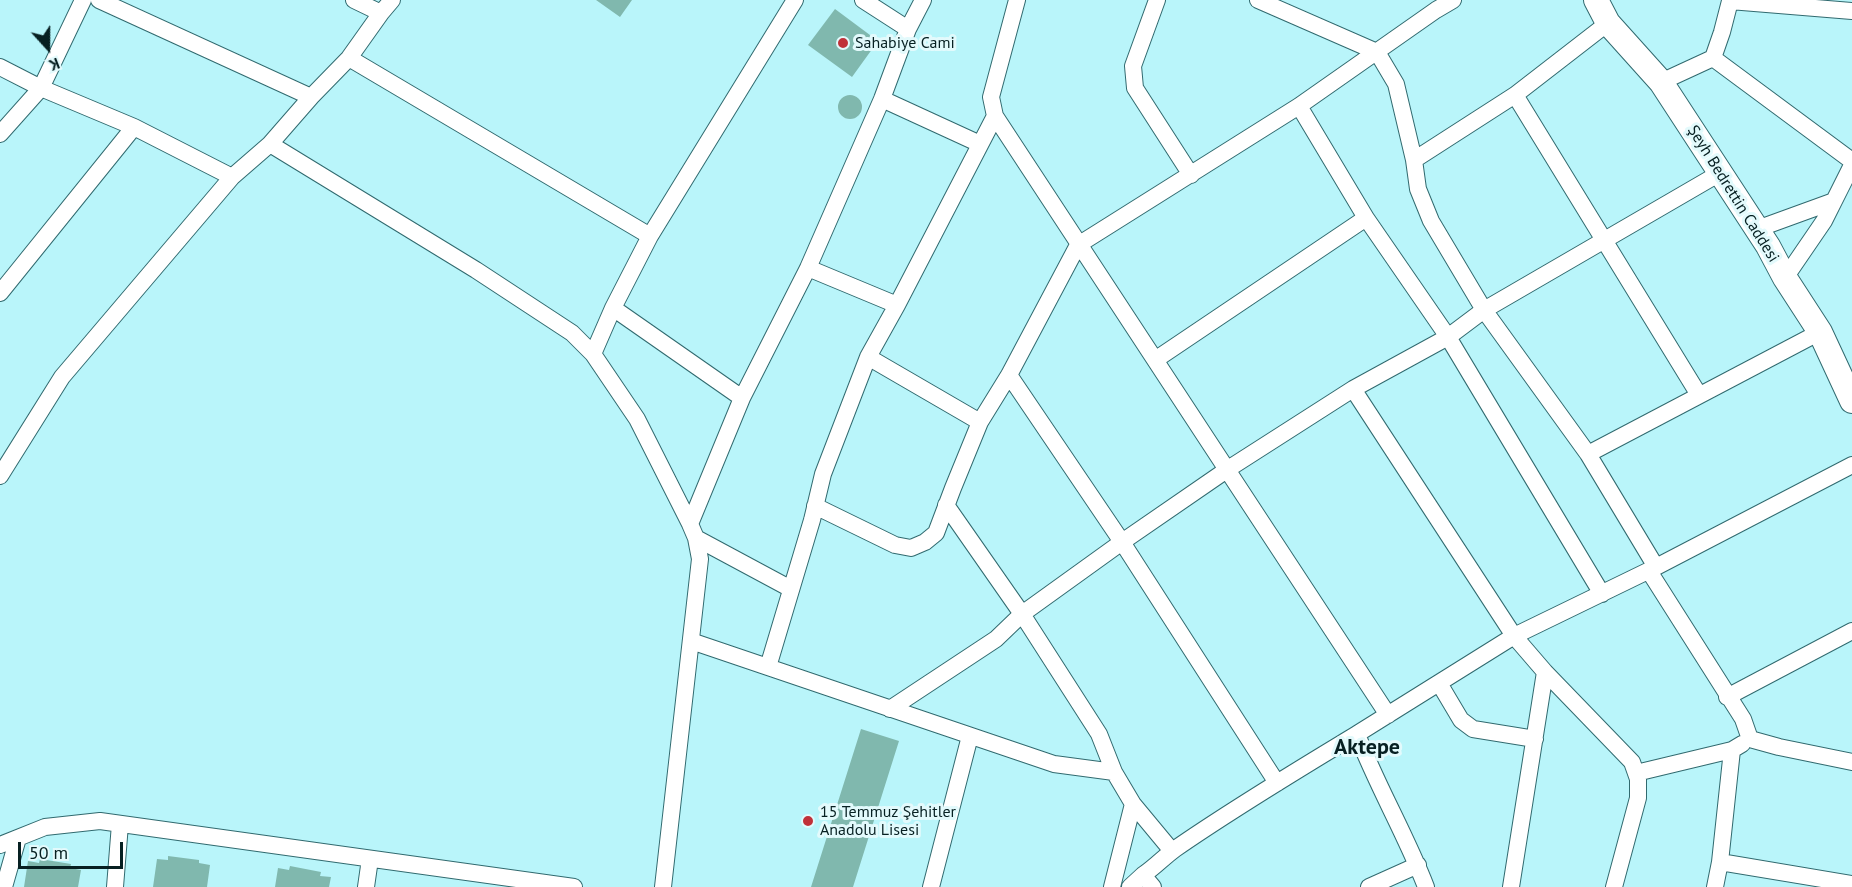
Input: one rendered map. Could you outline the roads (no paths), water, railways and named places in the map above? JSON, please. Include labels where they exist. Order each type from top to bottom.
[{"type":"main road","name":"Şeyh Bedrettin Caddesi","points":[[1596,0],[1608,23],[1661,82],[1768,246],[1785,278],[1820,332],[1852,401]]},
{"type":"street","points":[[0,134],[41,88],[83,0]]},
{"type":"street","points":[[99,0],[311,97]]},
{"type":"street","points":[[0,476],[62,377],[232,177],[270,144],[349,58],[387,6],[354,0]]},
{"type":"street","points":[[593,354],[613,308],[650,236],[795,0]]},
{"type":"street","points":[[863,0],[908,28]]},
{"type":"street","points":[[693,531],[742,398],[808,268],[882,99],[908,28],[922,0]]},
{"type":"street","points":[[1017,0],[991,97],[995,116],[1388,715]]},
{"type":"street","points":[[1158,0],[1133,66],[1135,88],[1191,175]]},
{"type":"street","points":[[1258,0],[1377,52],[1396,84],[1414,160],[1418,189],[1431,221],[1484,310],[1588,454],[1652,569],[1727,697],[1743,719],[1750,739]]},
{"type":"street","points":[[815,506],[896,545],[911,548],[925,542],[936,533],[980,422],[1010,375],[1078,245],[1299,106],[1377,52],[1432,5],[1453,0]]},
{"type":"street","points":[[1661,82],[1713,58],[1730,1],[1832,5],[1852,11]]},
{"type":"street","points":[[1414,160],[1515,95],[1608,23]]},
{"type":"street","points":[[349,58],[650,236]]},
{"type":"street","points":[[1713,58],[1852,163],[1824,221],[1785,278]]},
{"type":"street","points":[[0,67],[41,88],[134,127],[232,177]]},
{"type":"street","points":[[1515,95],[1699,395]]},
{"type":"street","points":[[882,99],[980,144]]},
{"type":"street","points":[[1299,106],[1366,218],[1448,337],[1602,594]]},
{"type":"street","points":[[768,667],[823,474],[868,357],[995,116]]},
{"type":"street","points":[[0,293],[134,127]]},
{"type":"street","points":[[270,144],[485,276],[572,333],[593,354],[637,419],[693,531],[700,559],[663,887]]},
{"type":"street","points":[[890,709],[996,639],[1022,614],[1228,469],[1353,389],[1448,337],[1484,310],[1720,173]]},
{"type":"street","points":[[1757,229],[1834,201]]},
{"type":"street","points":[[1155,360],[1366,218]]},
{"type":"street","points":[[808,268],[897,305]]},
{"type":"street","points":[[613,308],[742,398]]},
{"type":"street","points":[[1588,454],[1820,332]]},
{"type":"street","points":[[868,357],[980,422]]},
{"type":"street","points":[[1010,375],[1122,542],[1277,783]]},
{"type":"street","points":[[1353,389],[1514,636],[1545,672],[1632,762],[1638,779],[1638,798],[1614,887]]},
{"type":"street","points":[[1130,887],[1148,881],[1157,866],[1172,851],[1514,636],[1652,569],[1852,465]]},
{"type":"street","points":[[946,505],[1022,614],[1099,734],[1114,772],[1133,804],[1172,851]]},
{"type":"street","points":[[693,531],[791,589]]},
{"type":"street","points":[[1727,697],[1852,631]]},
{"type":"street","points":[[691,641],[1054,764],[1114,772]]},
{"type":"street","points":[[1510,887],[1545,672]]},
{"type":"street","points":[[1439,682],[1461,720],[1473,729],[1535,739]]},
{"type":"street","points":[[1357,734],[1426,887]]},
{"type":"street","points":[[931,887],[969,736]]},
{"type":"street","points":[[1636,773],[1732,750],[1750,739],[1852,762]]},
{"type":"street","points":[[1715,887],[1732,750]]},
{"type":"street","points":[[1112,887],[1133,804]]},
{"type":"street","points":[[0,844],[45,827],[100,821],[564,886]]},
{"type":"street","points":[[115,887],[120,824]]},
{"type":"street","points":[[4,887],[18,838]]},
{"type":"street","points":[[366,887],[370,859]]},
{"type":"street","points":[[1720,861],[1852,885]]},
{"type":"street","points":[[1369,887],[1418,865]]},
{"type":"place","name":"Sahabiye Cami","points":[[843,43]]},
{"type":"place","name":"15 Temmuz Şehitler Anadolu Lisesi","points":[[808,821]]},
{"type":"district","name":"Aktepe","points":[[1367,748]]}]
